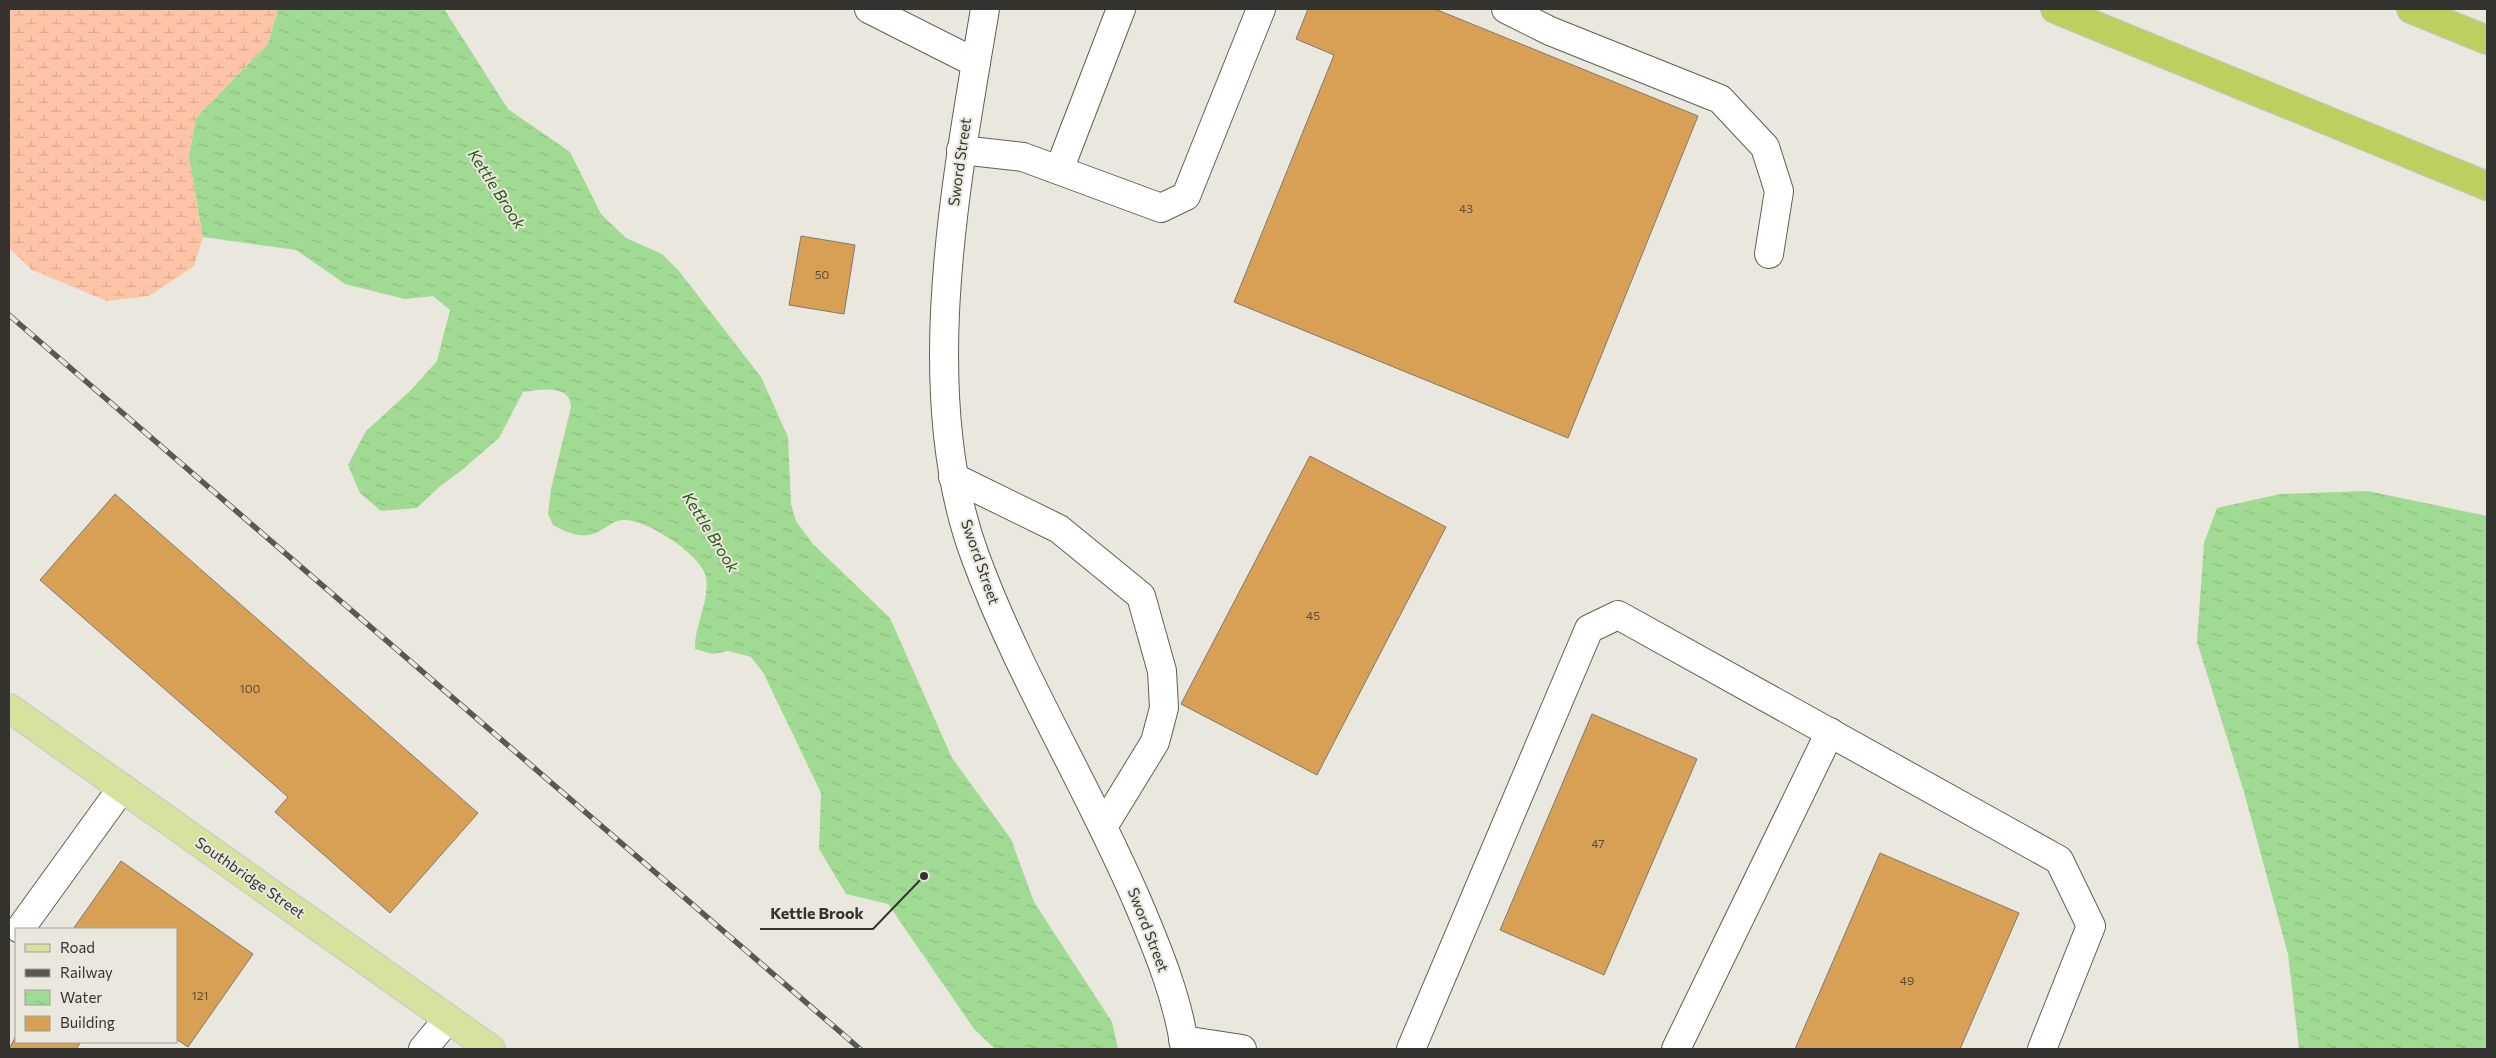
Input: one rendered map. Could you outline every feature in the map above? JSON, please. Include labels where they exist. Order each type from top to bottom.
[{"type":"highway","points":[[2055,9],[2487,186]]},
{"type":"highway","points":[[2411,9],[2487,40]]},
{"type":"main road","name":"Southbridge Street","points":[[9,708],[491,1049]]},
{"type":"street","points":[[869,9],[976,62]]},
{"type":"street","name":"Sword Street","points":[[985,9],[961,150],[948,275],[944,347],[946,412],[954,477],[974,554],[998,615],[1121,863],[1160,954],[1184,1044]]},
{"type":"street","points":[[1059,170],[1121,9]]},
{"type":"street","points":[[961,150],[1023,157],[1161,208],[1186,196],[1261,9]]},
{"type":"street","points":[[1506,9],[1550,31],[1720,98],[1765,148],[1780,191],[1770,254]]},
{"type":"street","points":[[954,477],[1059,529],[1142,596],[1162,671],[1164,708],[1155,742],[1103,827]]},
{"type":"street","points":[[1411,1049],[1589,629],[1618,615],[2059,860],[2091,926],[2042,1049]]},
{"type":"street","points":[[1676,1049],[1830,732]]},
{"type":"street","points":[[21,928],[122,788]]},
{"type":"street","points":[[423,1049],[448,1019]]},
{"type":"street","points":[[1184,1044],[1242,1049]]},
{"type":"green space","points":[[9,9],[278,9],[268,44],[196,118],[189,157],[203,237],[194,266],[149,296],[107,301],[32,270],[9,248]]},
{"type":"water","points":[[278,9],[444,9],[508,109],[570,152],[601,214],[626,238],[662,254],[679,271],[761,377],[788,437],[791,504],[796,521],[813,544],[890,618],[952,758],[1011,839],[1034,902],[1112,1022],[1118,1049],[995,1049],[974,1029],[888,904],[846,894],[819,849],[821,793],[764,674],[751,657],[729,651],[713,654],[695,649],[695,640],[707,586],[702,568],[695,559],[672,540],[646,525],[634,521],[618,521],[590,535],[578,535],[553,525],[548,514],[551,489],[571,407],[569,399],[565,394],[553,390],[523,392],[499,438],[439,487],[417,508],[381,511],[360,493],[348,465],[366,431],[411,390],[437,361],[450,310],[433,296],[405,299],[345,284],[296,250],[203,237],[189,157],[196,118],[268,44]]},
{"type":"water","points":[[2368,491],[2487,516],[2487,1049],[2299,1049],[2288,954],[2244,792],[2197,642],[2204,543],[2217,508],[2280,494]]},
{"type":"building","points":[[1308,9],[1435,9],[1698,116],[1568,438],[1234,302],[1334,55],[1296,39]]},
{"type":"building","points":[[801,236],[855,245],[844,314],[789,305]]},
{"type":"building","points":[[1310,456],[1446,527],[1317,775],[1181,704]]},
{"type":"building","points":[[115,494],[478,813],[390,913],[275,812],[288,797],[40,580]]},
{"type":"building","points":[[1592,714],[1697,759],[1604,975],[1500,930]]},
{"type":"building","points":[[1880,853],[2019,913],[1960,1049],[1795,1049]]},
{"type":"building","points":[[121,861],[253,954],[188,1047],[178,1040],[178,928],[74,928]]},
{"type":"building","points":[[15,1038],[15,1043],[80,1043],[76,1049],[9,1049]]},
{"type":"railway","points":[[9,315],[860,1049]]},
{"type":"place","name":"Kettle Brook","points":[[924,876]]}]
